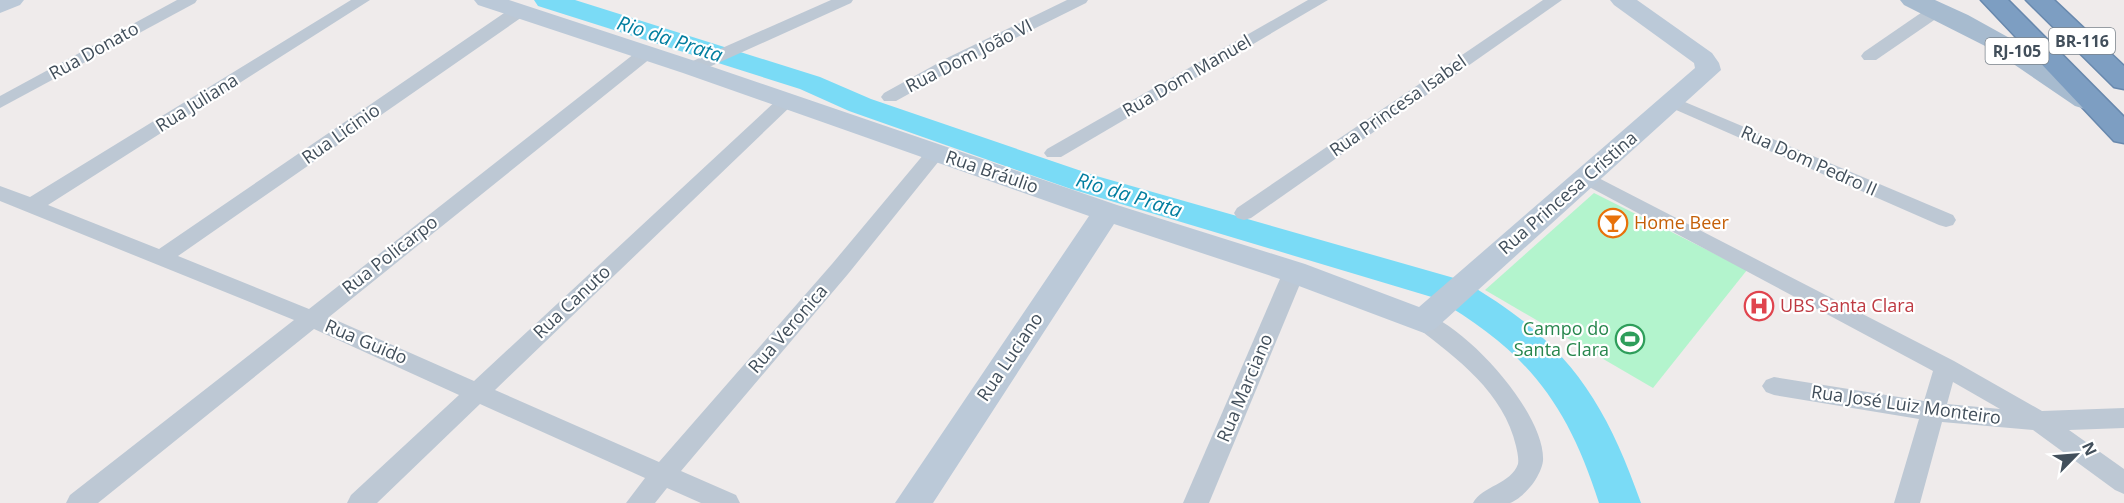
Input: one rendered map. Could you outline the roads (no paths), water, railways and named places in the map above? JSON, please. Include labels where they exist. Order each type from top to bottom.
[{"type":"highway","name":"BR-116","points":[[1994,0],[2119,120]]},
{"type":"highway","name":"BR-116","points":[[2018,0],[2119,120]]},
{"type":"highway","name":"BR-116","points":[[2039,0],[2124,81]]},
{"type":"highway","name":"BR-116","points":[[2065,0],[2124,55]]},
{"type":"main road","name":"RJ-105","points":[[1925,5],[2022,54],[2119,120]]},
{"type":"street","points":[[0,6],[12,0]]},
{"type":"street","name":"Rua Donato","points":[[0,103],[189,0]]},
{"type":"street","name":"Rua Juliana","points":[[31,206],[362,0]]},
{"type":"street","name":"Rua Bráulio","points":[[486,0],[645,54],[701,64],[785,102],[1107,212],[1294,272],[1432,313],[1453,342],[1507,398],[1522,421],[1528,438],[1531,463],[1519,483],[1497,497]]},
{"type":"street","points":[[701,64],[845,0]]},
{"type":"street","name":"Rua Dom João VI","points":[[890,97],[946,66],[1080,0]]},
{"type":"street","name":"Rua Dom Manuel","points":[[1054,153],[1320,0]]},
{"type":"street","name":"Rua Princesa Isabel","points":[[1244,213],[1554,0]]},
{"type":"street","name":"Rua Princesa Cristina","points":[[1432,313],[1708,70],[1707,63],[1622,0]]},
{"type":"street","points":[[1870,56],[1925,5]]},
{"type":"street","name":"Rua Licinio","points":[[162,257],[519,11]]},
{"type":"street","name":"Rua Policarpo","points":[[79,503],[645,54]]},
{"type":"street","name":"Rua Canuto","points":[[360,503],[785,102]]},
{"type":"street","name":"Rua Dom Pedro II","points":[[1673,102],[1946,220]]},
{"type":"street","name":"Rua Veronica","points":[[639,503],[840,269],[936,152]]},
{"type":"street","points":[[1585,177],[1946,367],[2038,421],[2124,483]]},
{"type":"street","name":"Rua Guido","points":[[0,193],[310,318],[477,391],[661,476],[727,503]]},
{"type":"street","name":"Rua Luciano","points":[[913,503],[1107,212]]},
{"type":"street","name":"Rua Marciano","points":[[1196,503],[1294,272]]},
{"type":"street","points":[[1907,503],[1946,367]]},
{"type":"street","name":"Rua José Luiz Monteiro","points":[[1774,386],[1934,411],[2038,421],[2124,418]]},
{"type":"waterway","name":"Rio da Prata","points":[[547,0],[810,83],[860,105],[1082,182],[1448,289],[1510,328],[1558,376],[1594,434],[1620,503]]},
{"type":"place","name":"Home Beer","points":[[1613,223]]},
{"type":"place","name":"UBS Santa Clara","points":[[1759,306]]},
{"type":"place","name":"Campo do Santa Clara","points":[[1630,339]]}]
